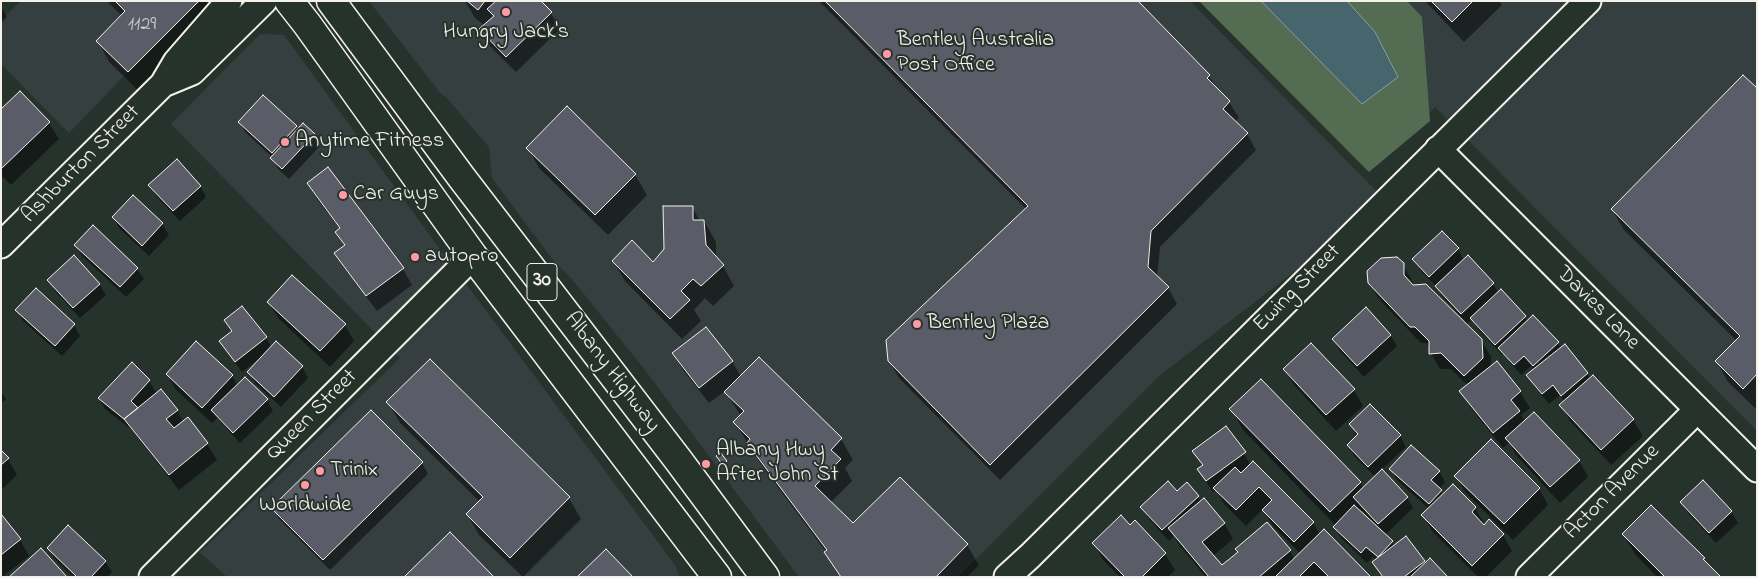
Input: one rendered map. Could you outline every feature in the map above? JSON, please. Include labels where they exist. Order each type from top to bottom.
[{"type":"highway","name":"Albany Highway","points":[[289,1],[473,256],[717,577]]},
{"type":"highway","name":"Albany Highway","points":[[331,1],[462,178],[765,577]]},
{"type":"street","name":"Ashburton Street","points":[[1,245],[163,84],[176,62],[229,1]]},
{"type":"street","name":"Ashburton Street","points":[[163,84],[192,72],[264,1]]},
{"type":"street","name":"Ewing Street","points":[[1007,577],[1588,1]]},
{"type":"street","name":"Davies Lane","points":[[1438,149],[1757,470]]},
{"type":"street","name":"Queen Street","points":[[152,577],[473,256]]},
{"type":"street","name":"Acton Avenue","points":[[1529,577],[1697,410]]},
{"type":"shaded area","points":[[21,1],[196,1],[69,133],[1,64],[1,20]]},
{"type":"shaded area","name":"Bentley Plaza","points":[[369,1],[1190,1],[1386,201],[1159,376],[958,577],[799,577],[645,370],[571,278],[552,259],[492,178],[489,147],[446,97],[441,94]]},
{"type":"shaded area","points":[[1199,1],[1757,1],[1757,431],[1435,107],[1369,172]]},
{"type":"shaded area","points":[[260,34],[284,35],[420,222],[675,565],[680,577],[227,577],[200,552],[400,358],[171,124]]},
{"type":"green space","points":[[1199,1],[1407,1],[1422,17],[1430,121],[1369,172]]},
{"type":"water","points":[[1261,1],[1347,1],[1375,32],[1398,77],[1362,104]]},
{"type":"building","points":[[115,1],[199,1],[128,72],[96,41],[125,11]]},
{"type":"building","points":[[467,1],[485,1],[478,10]]},
{"type":"building","points":[[496,1],[541,1],[552,12],[506,57],[479,29],[494,16],[487,9]]},
{"type":"building","points":[[825,1],[1138,1],[1210,75],[1207,78],[1230,101],[1223,109],[1248,133],[1151,231],[1148,267],[1169,287],[990,465],[888,361],[886,340],[1028,206]]},
{"type":"building","points":[[1431,1],[1473,1],[1452,22]]},
{"type":"building","points":[[1743,75],[1757,88],[1757,374],[1743,389],[1715,361],[1740,336],[1611,209]]},
{"type":"building","points":[[20,91],[50,122],[1,169],[1,109]]},
{"type":"building","points":[[263,95],[297,126],[272,153],[238,122]]},
{"type":"building","points":[[567,106],[636,174],[595,215],[526,148]]},
{"type":"building","points":[[303,123],[315,134],[282,169],[270,158]]},
{"type":"building","points":[[177,159],[201,186],[173,211],[148,185]]},
{"type":"building","points":[[328,167],[404,268],[366,296],[334,253],[345,245],[335,232],[340,228],[307,183]]},
{"type":"building","points":[[133,195],[163,223],[142,246],[112,217]]},
{"type":"building","points":[[663,206],[693,206],[693,220],[704,220],[706,245],[724,265],[701,286],[693,279],[681,291],[690,300],[670,319],[612,261],[632,240],[653,262],[664,249]]},
{"type":"building","points":[[93,225],[138,268],[120,287],[74,245]]},
{"type":"building","points":[[1442,231],[1459,248],[1429,277],[1412,259]]},
{"type":"building","points":[[74,255],[100,284],[73,308],[47,280]]},
{"type":"building","points":[[1468,255],[1494,283],[1461,314],[1435,286]]},
{"type":"building","points":[[1397,257],[1404,263],[1404,275],[1413,285],[1426,284],[1482,339],[1483,358],[1464,376],[1441,353],[1429,354],[1429,341],[1415,327],[1410,327],[1368,283],[1367,271],[1381,258]]},
{"type":"building","points":[[292,275],[346,324],[320,351],[267,302]]},
{"type":"building","points":[[36,288],[75,324],[55,346],[15,310]]},
{"type":"building","points":[[1501,289],[1526,316],[1495,345],[1470,318]]},
{"type":"building","points":[[242,306],[267,337],[235,362],[219,341],[232,331],[224,320]]},
{"type":"building","points":[[1366,307],[1391,335],[1357,366],[1332,339]]},
{"type":"building","points":[[1533,315],[1559,342],[1533,366],[1524,356],[1514,365],[1498,348]]},
{"type":"building","points":[[706,327],[733,361],[699,388],[672,353]]},
{"type":"building","points":[[196,341],[233,375],[202,408],[166,374]]},
{"type":"building","points":[[276,341],[303,366],[274,397],[247,372]]},
{"type":"building","points":[[1311,343],[1355,389],[1326,415],[1283,369]]},
{"type":"building","points":[[1565,344],[1588,373],[1561,396],[1553,385],[1542,394],[1526,375]]},
{"type":"building","points":[[759,357],[842,438],[831,450],[841,459],[815,486],[853,523],[900,477],[968,544],[936,577],[841,577],[824,552],[827,550],[747,443],[750,439],[733,422],[744,411],[724,392]]},
{"type":"building","points":[[430,359],[570,497],[510,558],[466,514],[483,497],[386,402]]},
{"type":"building","points":[[1497,361],[1521,391],[1511,400],[1520,411],[1493,433],[1459,391]]},
{"type":"building","points":[[132,362],[150,380],[131,401],[138,408],[124,419],[98,398]]},
{"type":"building","points":[[1593,375],[1634,419],[1601,450],[1559,405]]},
{"type":"building","points":[[245,377],[268,399],[233,433],[211,410]]},
{"type":"building","points":[[1261,379],[1361,482],[1330,512],[1229,409]]},
{"type":"building","points":[[161,389],[178,410],[166,419],[174,428],[188,417],[208,443],[169,475],[124,419]]},
{"type":"building","points":[[1370,404],[1401,435],[1368,467],[1347,445],[1358,434],[1349,424]]},
{"type":"building","points":[[371,410],[423,462],[323,560],[271,508]]},
{"type":"building","points":[[1534,412],[1580,460],[1550,487],[1505,438]]},
{"type":"building","points":[[1226,426],[1246,452],[1206,481],[1197,469],[1203,465],[1192,451]]},
{"type":"building","points":[[1491,439],[1540,488],[1504,524],[1454,476]]},
{"type":"building","points":[[1411,445],[1440,471],[1431,480],[1442,490],[1429,504],[1389,469]]},
{"type":"building","points":[[1,450],[9,458],[1,465]]},
{"type":"building","points":[[720,452],[727,461],[723,465],[716,456]]},
{"type":"building","points":[[1253,461],[1314,522],[1294,542],[1262,510],[1272,500],[1259,487],[1236,510],[1213,488],[1235,467],[1241,473]]},
{"type":"building","points":[[1382,469],[1408,497],[1378,524],[1353,497]]},
{"type":"building","points":[[1703,480],[1732,511],[1709,533],[1680,502]]},
{"type":"building","points":[[1168,481],[1177,491],[1187,482],[1199,496],[1162,530],[1140,507]]},
{"type":"building","points":[[1453,484],[1476,507],[1472,512],[1484,525],[1489,519],[1504,534],[1472,566],[1421,515]]},
{"type":"building","points":[[1204,498],[1225,523],[1202,542],[1222,565],[1238,552],[1235,549],[1267,522],[1291,550],[1259,577],[1209,577],[1168,528]]},
{"type":"building","points":[[1354,505],[1393,541],[1378,557],[1366,547],[1361,553],[1333,527]]},
{"type":"building","points":[[1651,505],[1705,558],[1703,559],[1721,577],[1665,577],[1622,534]]},
{"type":"building","points":[[1,514],[21,539],[1,555]]},
{"type":"building","points":[[1121,515],[1130,525],[1135,520],[1166,553],[1142,577],[1125,577],[1092,543]]},
{"type":"building","points":[[68,525],[106,561],[91,577],[77,577],[47,548]]},
{"type":"building","points":[[1324,529],[1371,577],[1326,577],[1328,576],[1314,562],[1299,577],[1275,577]]},
{"type":"building","points":[[450,532],[494,577],[404,577]]},
{"type":"building","points":[[1406,536],[1425,561],[1404,577],[1383,577],[1372,562]]},
{"type":"building","points":[[41,548],[67,577],[9,577]]},
{"type":"building","points":[[606,549],[633,577],[577,577]]},
{"type":"building","points":[[1430,558],[1448,577],[1410,577]]},
{"type":"place","name":"Hungry Jack's","points":[[506,12]]},
{"type":"place","name":"Bentley Australia Post Office","points":[[887,54]]},
{"type":"place","name":"Anytime Fitness","points":[[285,142]]},
{"type":"place","name":"Car Guys","points":[[343,195]]},
{"type":"place","name":"autopro","points":[[415,257]]},
{"type":"place","name":"Bentley Plaza","points":[[917,324]]},
{"type":"place","name":"Albany Hwy After John St","points":[[706,464]]},
{"type":"place","name":"Trinix","points":[[320,471]]},
{"type":"place","name":"Worldwide","points":[[305,485]]}]
